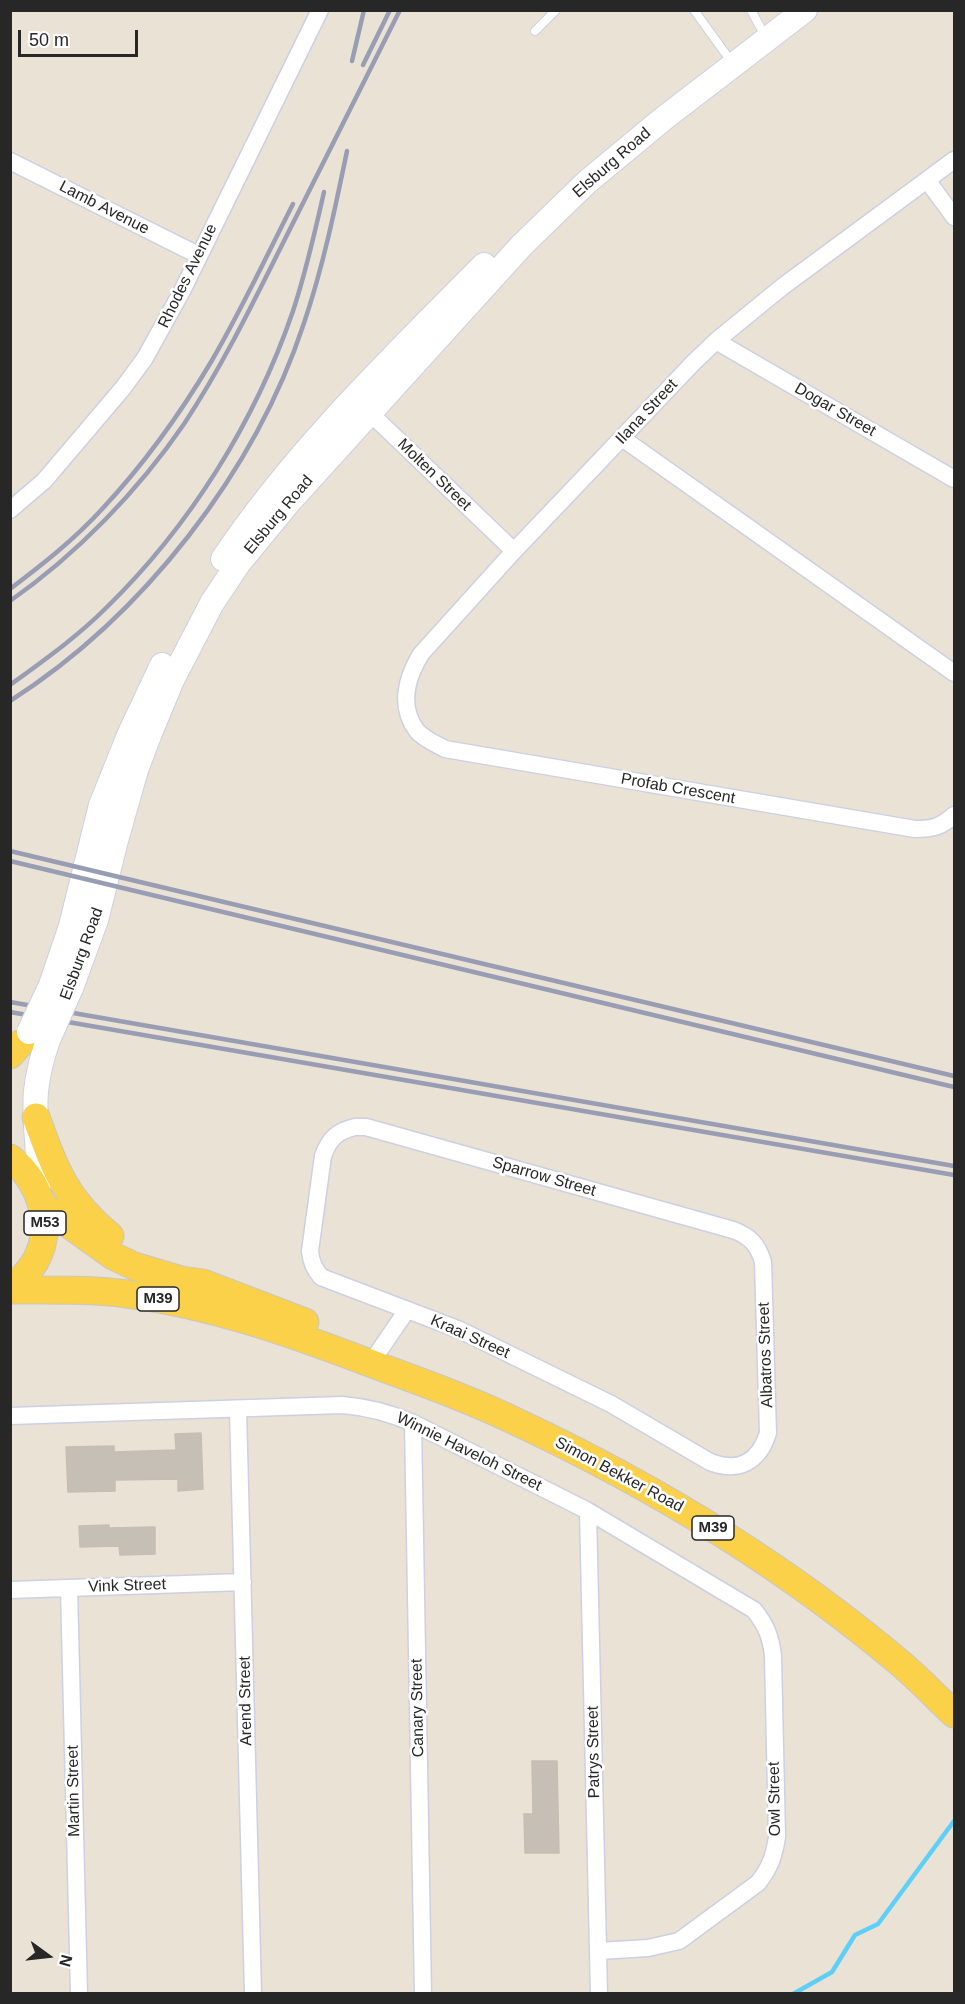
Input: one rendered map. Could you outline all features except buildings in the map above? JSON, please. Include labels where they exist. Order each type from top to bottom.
[{"type":"main road","name":"Elsburg Road","points":[[41,1198],[36,1117],[36,1091],[40,1063],[24,1048],[61,986],[96,920],[136,770],[172,680],[212,603],[238,564],[361,407],[497,251],[579,172],[652,108],[729,59],[759,26],[782,10]]},
{"type":"main road","name":"Elsburg Road","points":[[759,26],[805,10]]},
{"type":"main road","points":[[36,1117],[61,1180],[86,1216],[122,1246],[203,1283]]},
{"type":"main road","name":"M53","points":[[10,1158],[22,1167],[41,1198],[45,1230],[39,1253],[26,1274],[10,1289]]},
{"type":"main road","name":"Simon Bekker Road","points":[[41,1198],[113,1256],[159,1275],[203,1283],[309,1323],[372,1358],[518,1422],[577,1451],[678,1506],[746,1548],[826,1605],[901,1664],[954,1714]]},
{"type":"main road","name":"Simon Bekker Road","points":[[10,1289],[99,1291],[179,1303],[372,1358]]},
{"type":"street","name":"Rhodes Avenue","points":[[10,510],[44,481],[123,388],[145,358],[163,328],[320,10]]},
{"type":"street","name":"Ilana Street","points":[[411,717],[406,685],[421,654],[514,551],[716,341],[782,287],[954,160]]},
{"type":"street","name":"Lamb Avenue","points":[[10,161],[198,255]]},
{"type":"street","points":[[927,180],[954,217]]},
{"type":"street","name":"Dogar Street","points":[[716,341],[954,479]]},
{"type":"street","name":"Molten Street","points":[[361,407],[514,551]]},
{"type":"street","points":[[622,438],[954,673]]},
{"type":"street","name":"Profab Crescent","points":[[411,717],[418,731],[429,740],[446,749],[457,751],[915,829],[932,829],[954,815]]},
{"type":"street","name":"Sparrow Street","points":[[334,1136],[354,1126],[366,1127],[733,1230],[744,1234],[753,1242]]},
{"type":"street","name":"Kraai Street","points":[[334,1136],[323,1156],[310,1251],[311,1261],[321,1276],[460,1330],[611,1404],[710,1462],[722,1467],[735,1467],[746,1463]]},
{"type":"street","name":"Albatros Street","points":[[746,1463],[757,1455],[768,1433],[763,1262],[760,1251],[753,1242]]},
{"type":"street","points":[[372,1358],[406,1310]]},
{"type":"street","name":"Winnie Haveloh Street","points":[[10,1416],[369,1407],[394,1415],[588,1510],[740,1600],[754,1610],[765,1623],[771,1639]]},
{"type":"street","name":"Arend Street","points":[[238,1409],[253,1994]]},
{"type":"street","name":"Canary Street","points":[[413,1424],[423,1994]]},
{"type":"street","name":"Patrys Street","points":[[588,1510],[599,1994]]},
{"type":"street","name":"Vink Street","points":[[10,1590],[243,1582]]},
{"type":"street","name":"Martin Street","points":[[69,1588],[79,1994]]},
{"type":"street","name":"Owl Street","points":[[599,1951],[648,1948],[679,1941],[758,1882],[767,1872],[774,1857],[777,1837],[771,1639]]},
{"type":"lane","points":[[535,31],[556,10]]},
{"type":"lane","points":[[694,10],[729,59]]},
{"type":"waterway","points":[[793,1994],[832,1972],[855,1935],[878,1924],[954,1821]]},
{"type":"railway","points":[[352,61],[364,10]]},
{"type":"railway","points":[[363,65],[390,10]]},
{"type":"railway","points":[[10,601],[59,563],[105,520],[147,473],[184,424],[240,328],[400,10]]},
{"type":"railway","points":[[10,701],[59,666],[105,627],[149,583],[225,486],[256,433],[283,379],[304,323],[323,259],[347,151]]},
{"type":"railway","points":[[10,685],[83,629],[137,576],[165,543],[217,470],[260,393],[278,352],[302,282],[324,192]]},
{"type":"railway","points":[[10,589],[81,530],[133,474],[161,438],[187,401],[222,343],[293,204]]},
{"type":"railway","points":[[10,851],[954,1076]]},
{"type":"railway","points":[[10,861],[954,1087]]},
{"type":"railway","points":[[10,1002],[954,1166]]},
{"type":"railway","points":[[10,1012],[954,1175]]}]
